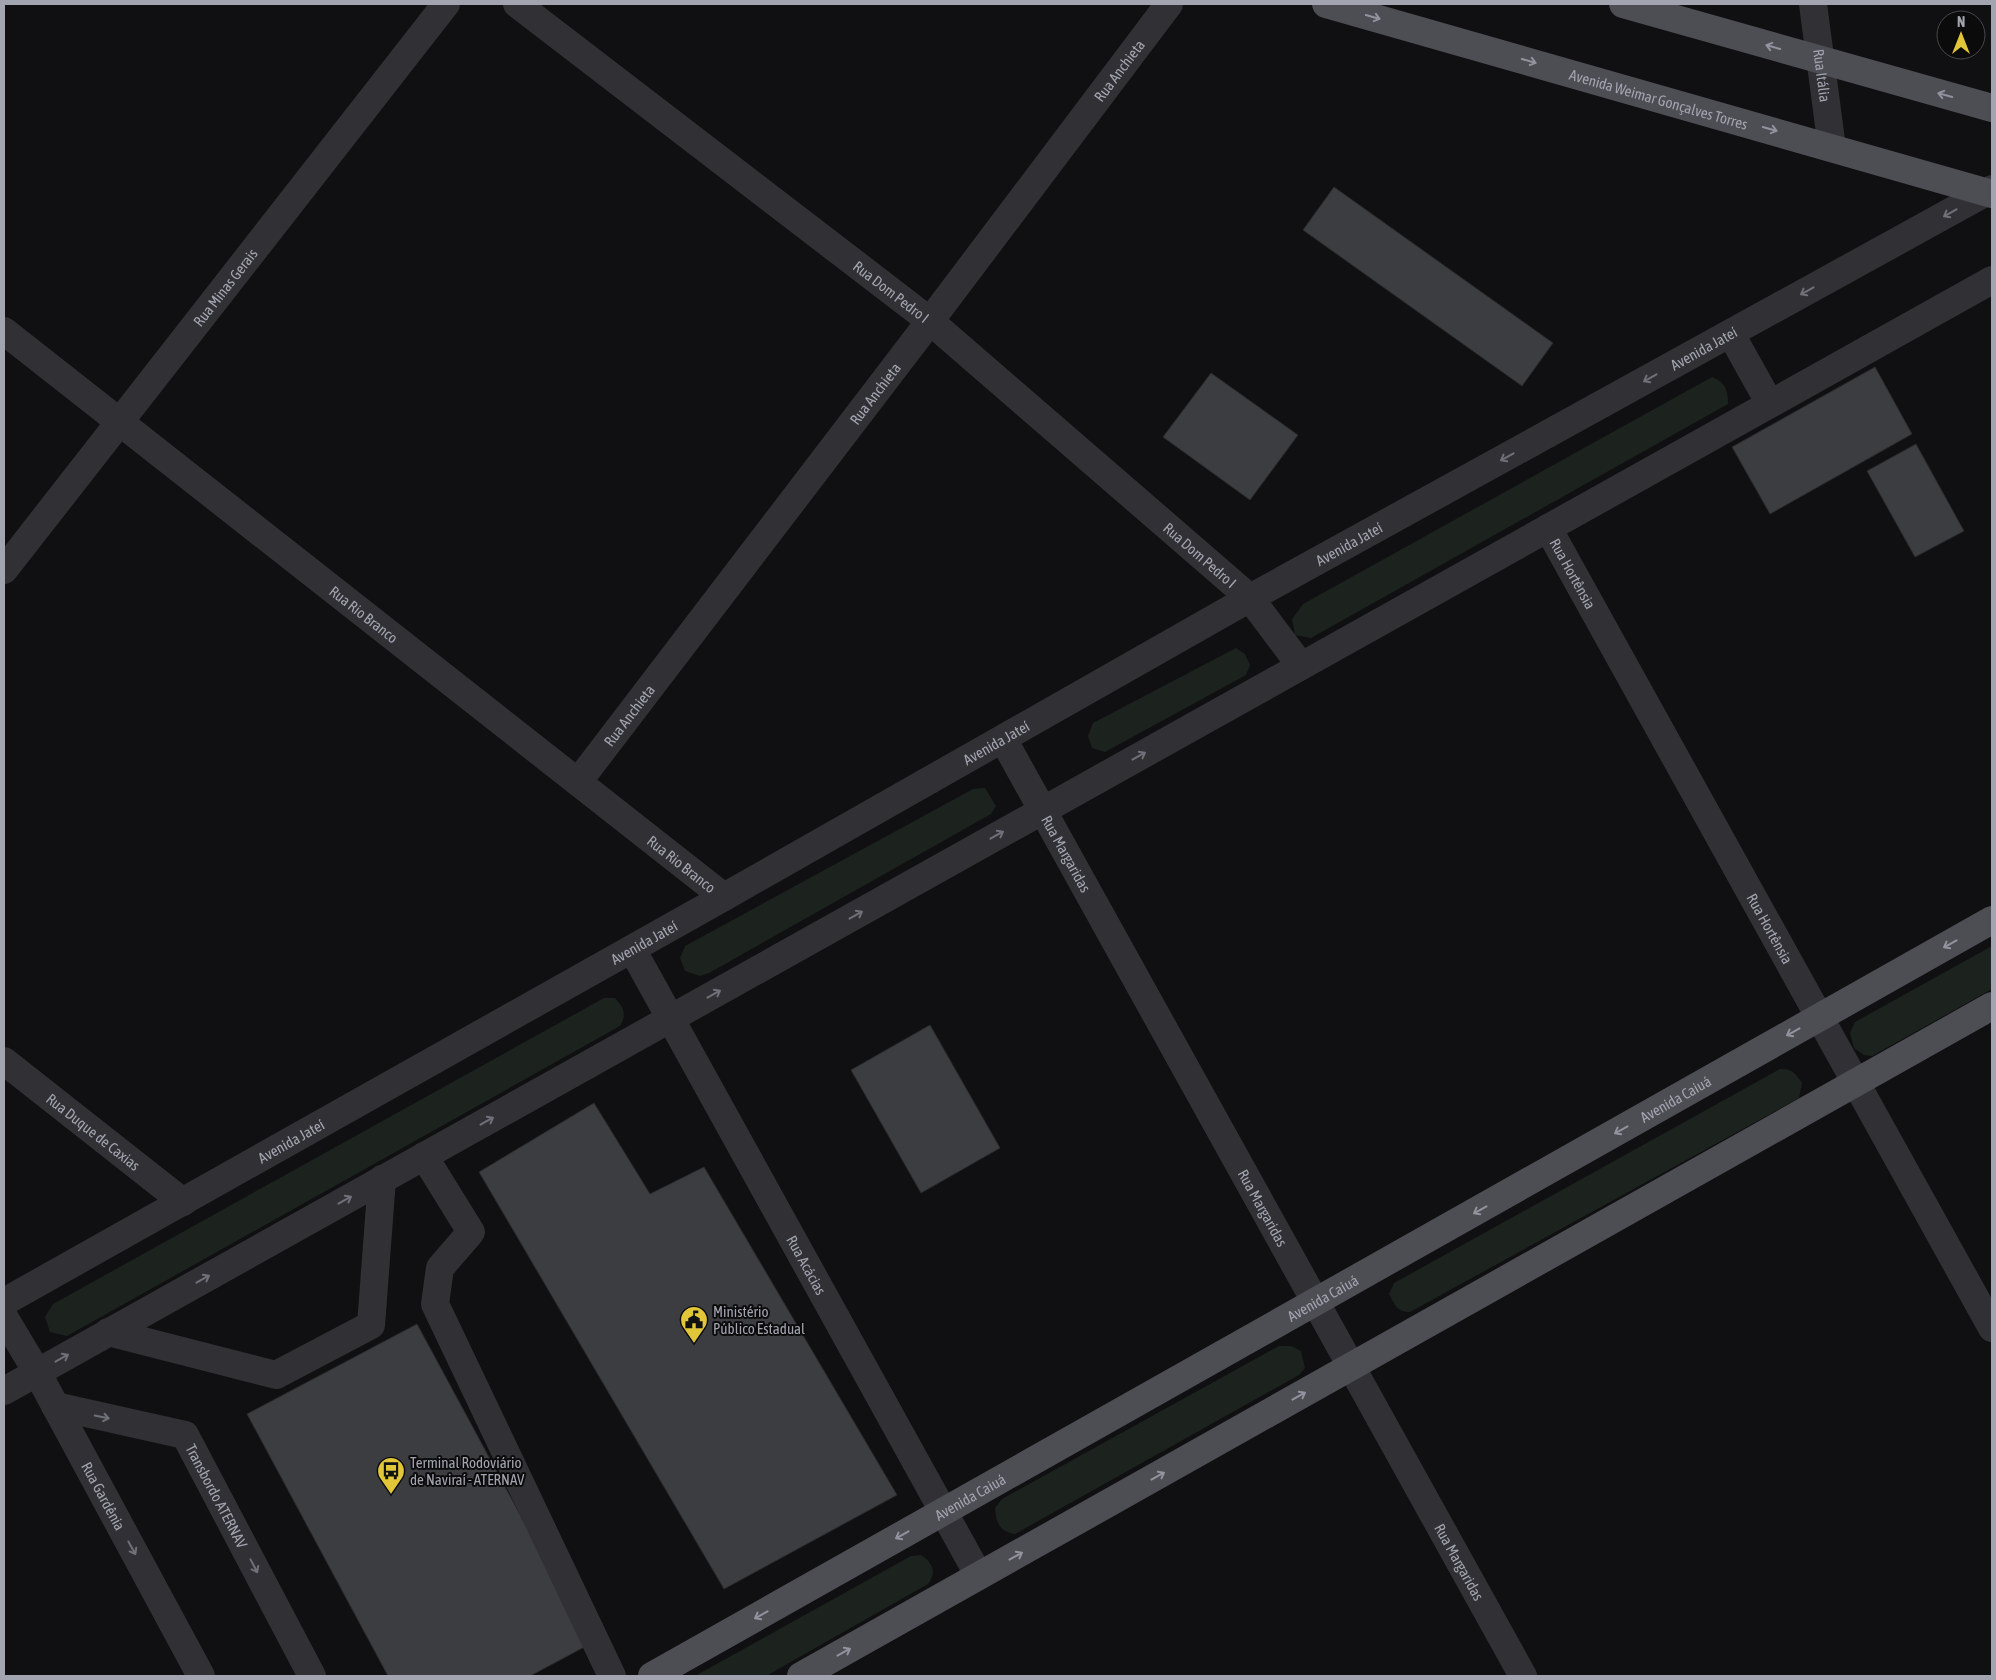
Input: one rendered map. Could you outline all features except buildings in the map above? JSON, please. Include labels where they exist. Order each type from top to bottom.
[{"type":"main road","name":"Avenida Weimar Gonçalves Torres","points":[[1326,4],[1990,192]]},
{"type":"main road","points":[[1623,4],[1992,108]]},
{"type":"main road","name":"Avenida Caiuá","points":[[652,1676],[1992,920]]},
{"type":"main road","points":[[802,1676],[1992,1006]]},
{"type":"street","name":"Rua Minas Gerais","points":[[4,570],[446,4]]},
{"type":"street","name":"Rua Dom Pedro I","points":[[518,4],[930,321],[1250,598],[1301,666]]},
{"type":"street","name":"Rua Anchieta","points":[[578,782],[1169,4]]},
{"type":"street","name":"Rua Itália","points":[[1813,4],[1832,148]]},
{"type":"street","name":"Avenida Jateí","points":[[4,1302],[724,897],[1250,598],[1990,192]]},
{"type":"street","points":[[4,1391],[1992,280]]},
{"type":"street","name":"Rua Rio Branco","points":[[4,331],[724,897]]},
{"type":"street","points":[[1731,334],[1770,404]]},
{"type":"street","name":"Rua Hortênsia","points":[[1548,528],[1992,1328]]},
{"type":"street","name":"Rua Margaridas","points":[[1003,739],[1523,1676]]},
{"type":"street","name":"Rua Acácias","points":[[632,948],[945,1511],[979,1576]]},
{"type":"street","name":"Rua Duque de Caxias","points":[[4,1061],[183,1202]]},
{"type":"street","points":[[424,1156],[472,1232],[440,1268],[435,1304],[612,1676]]},
{"type":"street","points":[[108,1332],[276,1375],[371,1324],[382,1179]]},
{"type":"street","name":"Rua Gardênia","points":[[4,1317],[37,1372],[201,1676]]},
{"type":"street","name":"Transbordo ATERNAV","points":[[55,1406],[185,1434],[312,1676]]},
{"type":"shaded area","points":[[1712,377],[1720,381],[1725,387],[1728,404],[1311,638],[1295,635],[1292,619],[1303,604]]},
{"type":"shaded area","points":[[1236,648],[1245,654],[1250,665],[1246,675],[1105,752],[1092,748],[1088,736],[1093,723]]},
{"type":"shaded area","points":[[985,788],[996,806],[991,814],[709,973],[700,976],[685,971],[680,958],[685,946],[973,789]]},
{"type":"shaded area","points":[[1992,946],[1992,989],[1872,1056],[1864,1055],[1854,1048],[1850,1033],[1855,1022]]},
{"type":"shaded area","points":[[604,998],[615,998],[621,1005],[624,1015],[620,1026],[67,1336],[50,1332],[45,1317],[53,1304]]},
{"type":"shaded area","points":[[1780,1069],[1793,1072],[1802,1083],[1799,1098],[1410,1312],[1402,1311],[1393,1301],[1389,1294],[1394,1283]]},
{"type":"shaded area","points":[[1279,1346],[1291,1346],[1301,1351],[1305,1368],[1299,1375],[1015,1534],[1002,1529],[1000,1526],[996,1518],[995,1508],[1002,1499]]},
{"type":"shaded area","points":[[921,1555],[931,1565],[933,1572],[928,1584],[766,1676],[695,1676],[911,1556]]},
{"type":"place","name":"Ministério Público Estadual","points":[[694,1344]]},
{"type":"place","name":"Terminal Rodoviário de Naviraí - ATERNAV","points":[[391,1495]]}]
